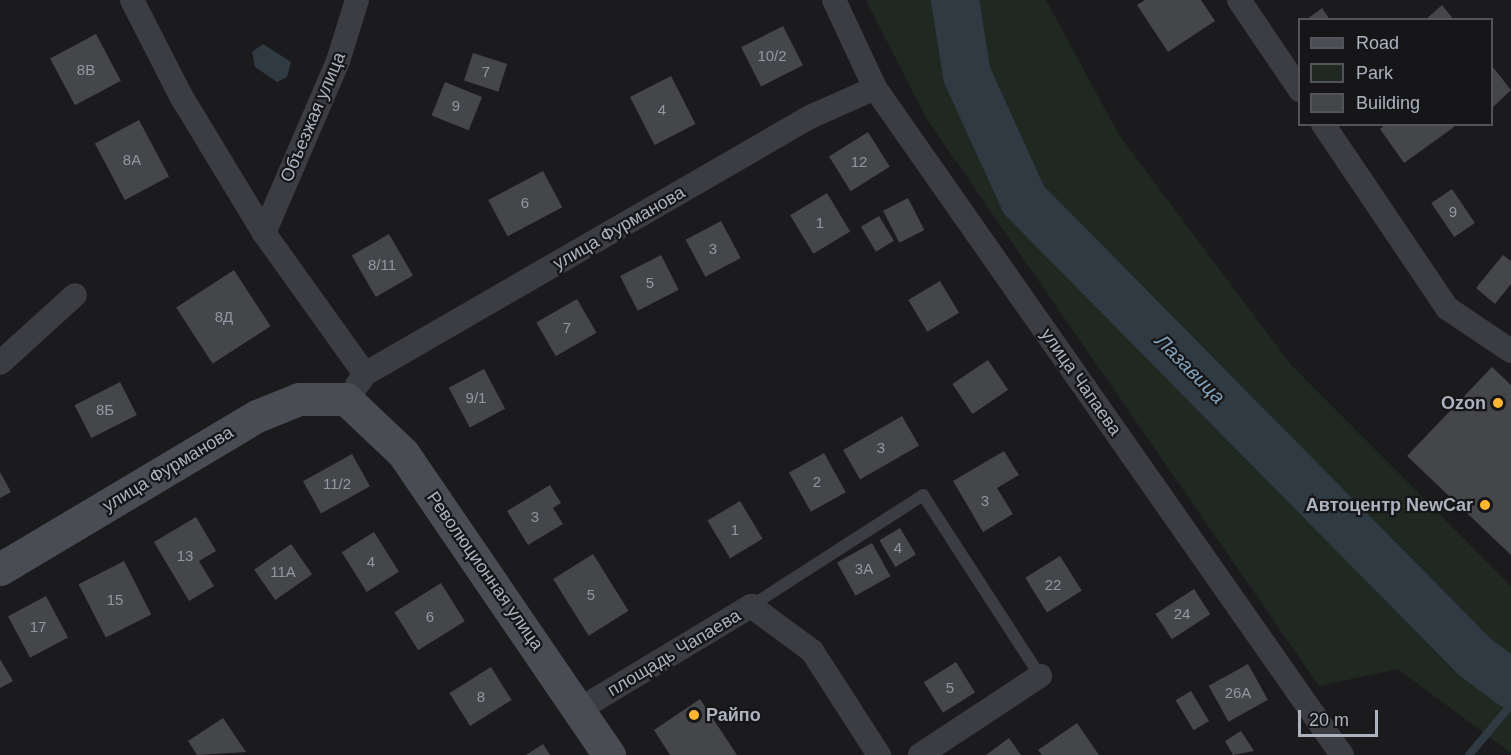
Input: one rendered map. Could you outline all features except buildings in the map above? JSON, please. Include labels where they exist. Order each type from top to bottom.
[{"type":"main road","name":"улица Фурманова","points":[[0,569],[257,416],[299,399],[356,387]]},
{"type":"main road","name":"Революционная улица","points":[[356,387],[580,709],[609,755]]},
{"type":"street","points":[[132,0],[181,96],[356,387]]},
{"type":"street","name":"Объезжая улица","points":[[264,233],[338,61],[357,0]]},
{"type":"street","name":"улица Чапаева","points":[[834,0],[875,88],[1342,755]]},
{"type":"street","points":[[1239,0],[1298,88]]},
{"type":"street","name":"улица Фурманова","points":[[356,387],[810,117],[875,88]]},
{"type":"street","points":[[1324,126],[1447,308],[1511,351]]},
{"type":"street","points":[[0,363],[75,295]]},
{"type":"street","name":"площадь Чапаева","points":[[580,709],[751,606],[812,651],[879,755]]},
{"type":"street","points":[[920,755],[1040,675]]},
{"type":"lane","points":[[751,606],[923,495],[1040,675]]},
{"type":"green space","points":[[866,0],[1046,0],[1119,135],[1292,366],[1511,586],[1511,753],[1398,669],[1319,686],[926,118]]},
{"type":"shaded area","points":[[263,44],[291,62],[287,77],[277,82],[255,67],[252,52]]},
{"type":"waterway","name":"Лазавица","points":[[955,0],[967,75],[1024,200],[1475,657],[1511,684]]},
{"type":"waterway","points":[[1469,755],[1511,705]]},
{"type":"place","name":"Ozon","points":[[1498,403]]},
{"type":"place","name":"Автоцентр NewCar","points":[[1485,505]]},
{"type":"place","name":"Райпо","points":[[694,715]]}]
